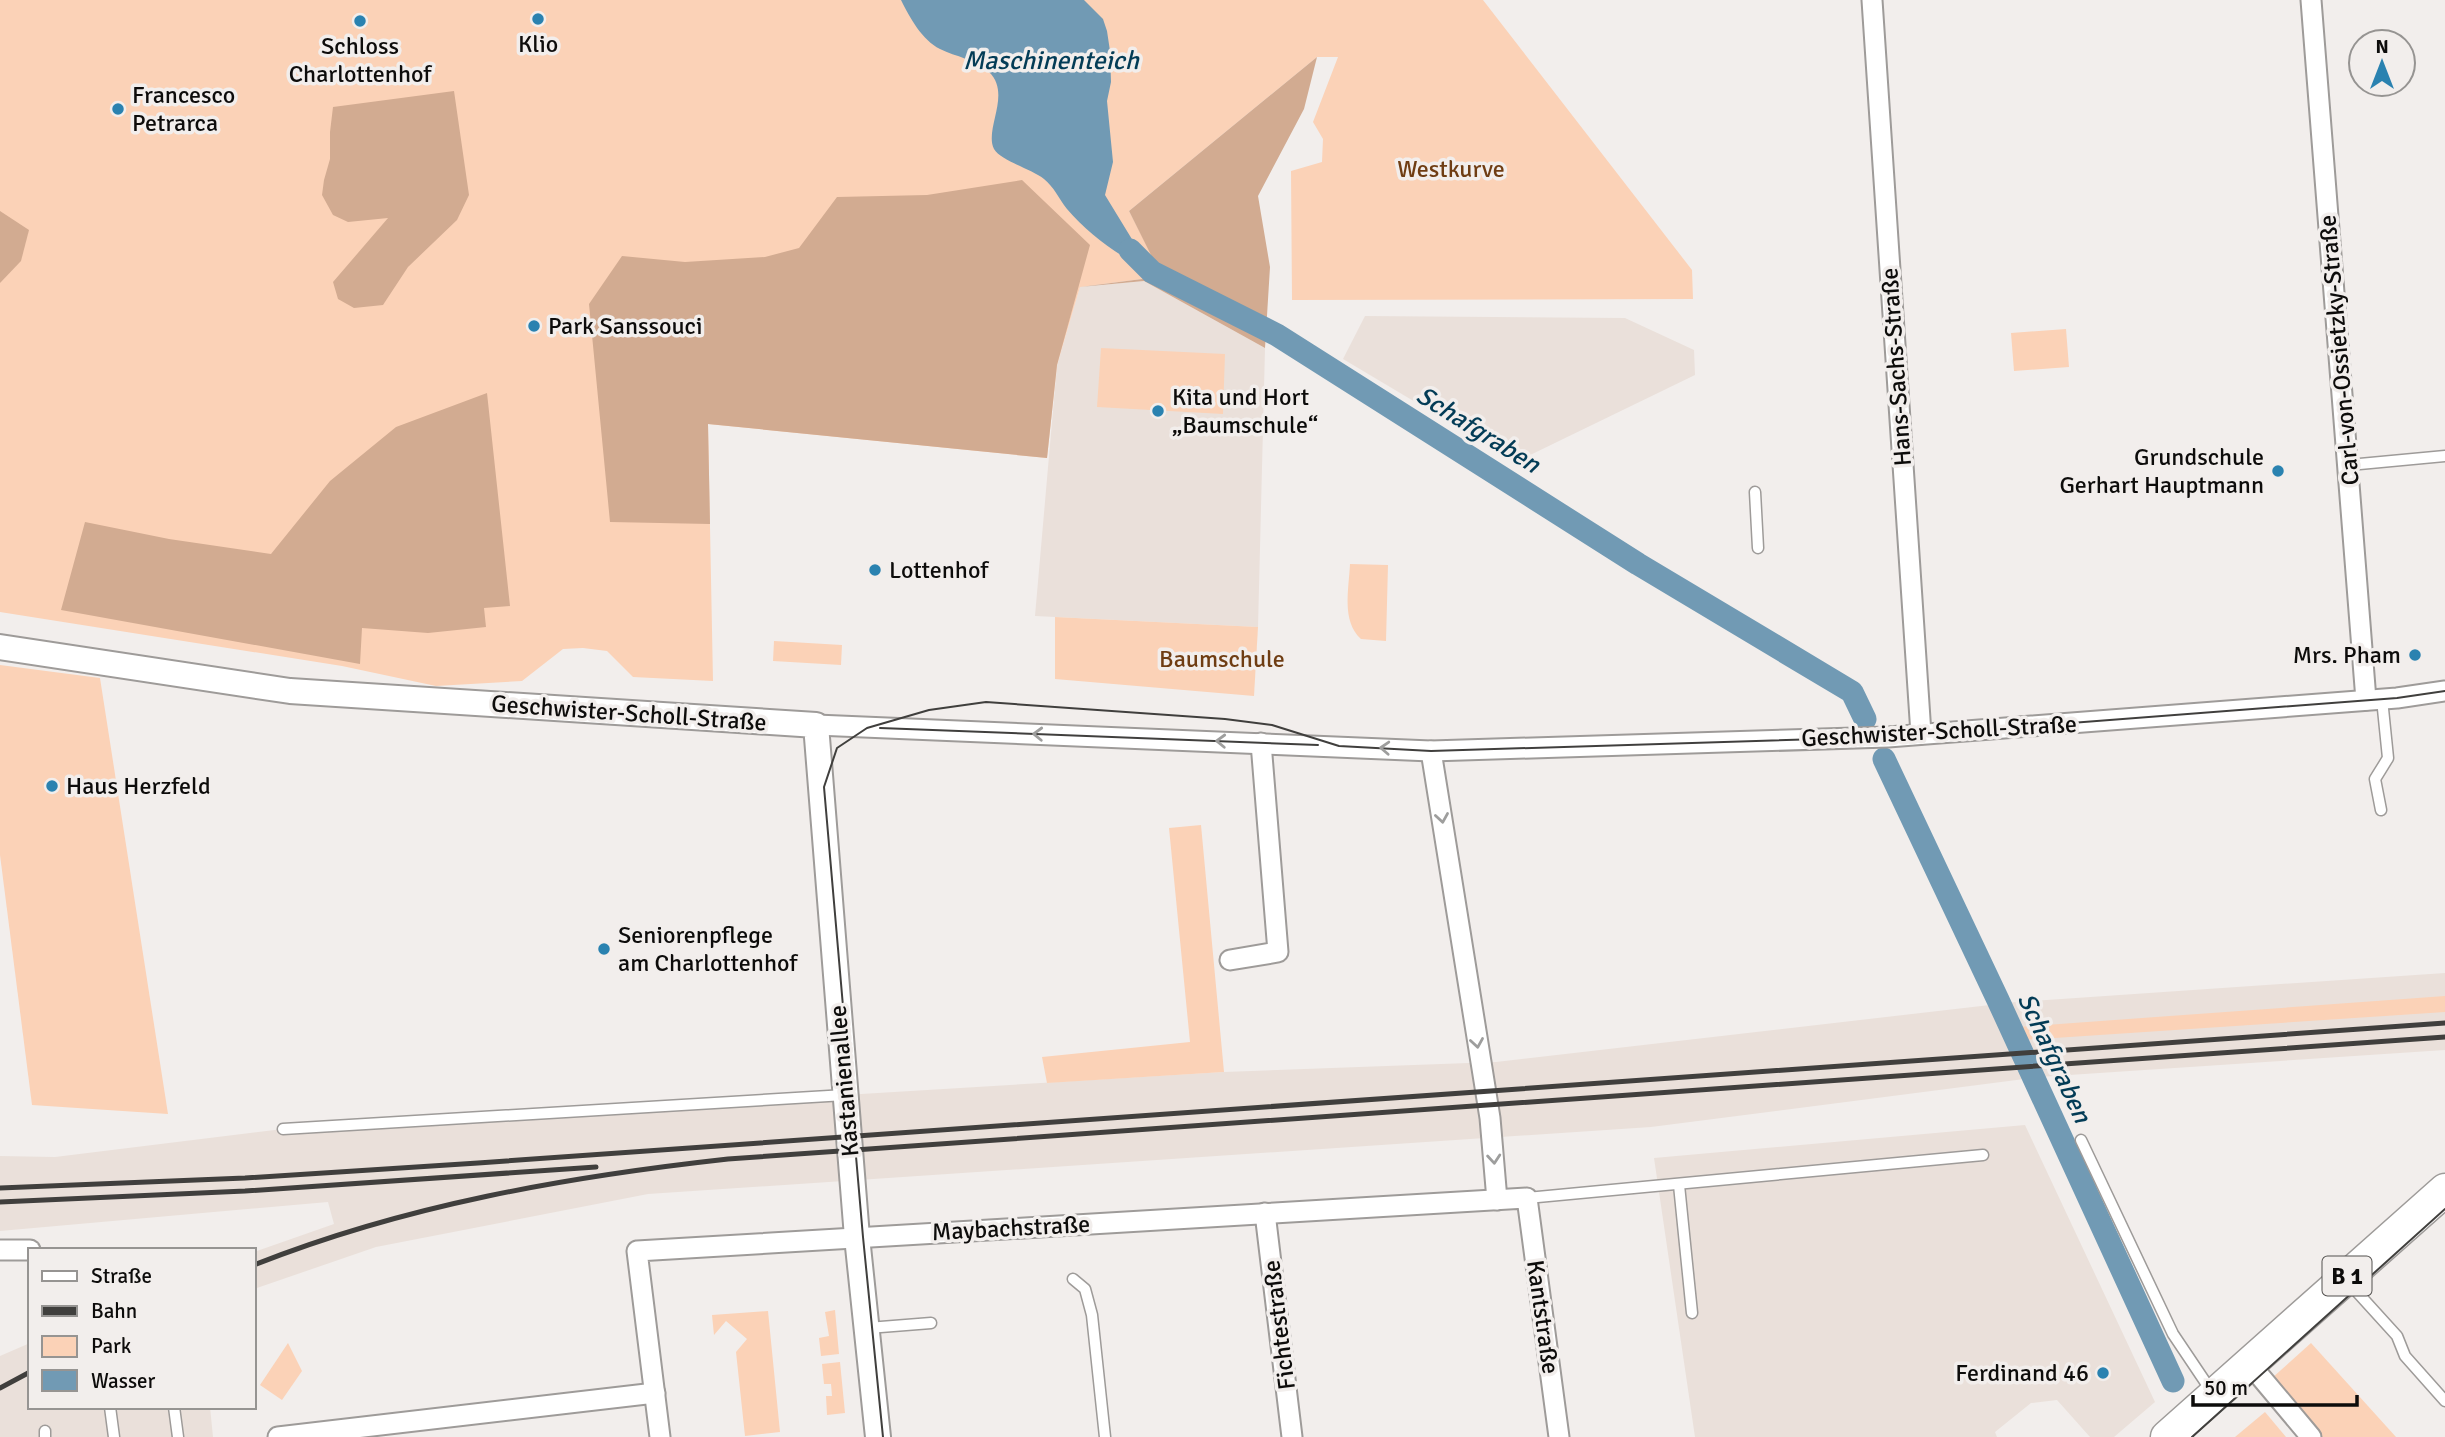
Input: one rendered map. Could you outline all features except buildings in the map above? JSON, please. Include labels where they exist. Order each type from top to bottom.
[{"type":"main road","name":"B 1","points":[[2167,1437],[2445,1190]]},
{"type":"street","name":"Hans-Sachs-Straße","points":[[1872,0],[1921,734]]},
{"type":"street","name":"Carl-von-Ossietzky-Straße","points":[[2311,0],[2348,465],[2374,699]]},
{"type":"street","name":"Geschwister-Scholl-Straße","points":[[0,647],[290,691],[816,724],[1431,751],[1888,737],[2374,699],[2445,691]]},
{"type":"street","name":"Kastanienallee","points":[[816,724],[857,1237],[878,1437]]},
{"type":"street","points":[[1230,960],[1278,952],[1261,743]]},
{"type":"street","points":[[1431,751],[1490,1118],[1497,1200]]},
{"type":"street","name":"Maybachstraße","points":[[660,1437],[637,1251],[1527,1198]]},
{"type":"street","name":"Kantstraße","points":[[1527,1198],[1559,1437]]},
{"type":"street","name":"Fichtestraße","points":[[1265,1213],[1292,1437]]},
{"type":"street","points":[[0,1250],[28,1250]]},
{"type":"street","points":[[2249,1363],[2311,1437]]},
{"type":"street","points":[[278,1437],[655,1393]]},
{"type":"lane","points":[[2348,465],[2445,456]]},
{"type":"lane","points":[[1755,492],[1758,548]]},
{"type":"lane","points":[[2374,699],[2388,758],[2375,779],[2381,810]]},
{"type":"lane","points":[[283,1129],[845,1095]]},
{"type":"lane","points":[[2081,1140],[2173,1334],[2214,1395]]},
{"type":"lane","points":[[1527,1198],[1983,1155]]},
{"type":"lane","points":[[1679,1185],[1692,1313]]},
{"type":"lane","points":[[2345,1278],[2397,1336],[2405,1356],[2445,1401]]},
{"type":"lane","points":[[1073,1279],[1085,1289],[1093,1315],[1105,1437]]},
{"type":"lane","points":[[867,1328],[931,1322]]},
{"type":"lane","points":[[110,1409],[114,1437]]},
{"type":"lane","points":[[174,1409],[178,1437]]},
{"type":"shaded area","points":[[1317,57],[1304,109],[1258,196],[1270,267],[1265,348],[1144,281],[1080,287],[1142,279],[1157,267],[1129,211]]},
{"type":"shaded area","points":[[454,91],[469,195],[457,220],[408,267],[383,305],[354,308],[338,299],[333,282],[388,218],[348,222],[333,215],[322,195],[330,159],[333,107]]},
{"type":"shaded area","points":[[1022,180],[1090,245],[1057,365],[1047,458],[708,424],[710,524],[610,522],[589,304],[622,256],[685,262],[765,257],[799,248],[837,197],[927,195]]},
{"type":"shaded area","points":[[0,211],[29,230],[21,261],[0,283]]},
{"type":"shaded area","name":"Kita und Hort „Baumschule“","points":[[1144,281],[1265,348],[1258,627],[1035,616],[1057,365],[1080,287]]},
{"type":"shaded area","points":[[1365,316],[1625,318],[1694,350],[1695,375],[1516,462],[1343,359]]},
{"type":"shaded area","points":[[487,393],[510,606],[484,608],[486,627],[428,633],[362,628],[360,664],[61,610],[85,522],[169,539],[271,554],[330,481],[396,427]]},
{"type":"shaded area","points":[[2445,973],[2445,1050],[2039,1077],[1651,1127],[648,1194],[376,1247],[256,1288],[256,1251],[334,1224],[328,1202],[0,1231],[0,1156],[55,1157],[283,1129],[1224,1072],[1496,1062],[2016,1002]]},
{"type":"shaded area","points":[[2025,1125],[2155,1402],[2114,1437],[2090,1437],[2057,1400],[2031,1403],[1995,1432],[1997,1437],[1695,1437],[1654,1158]]},
{"type":"shaded area","points":[[28,1344],[28,1409],[210,1409],[213,1437],[0,1437],[0,1356]]},
{"type":"green space","name":"Park Sanssouci","points":[[0,0],[1483,0],[1692,270],[1693,299],[1292,300],[1291,171],[1322,162],[1323,139],[1313,122],[1338,57],[1317,57],[1129,211],[1158,267],[1142,279],[1080,287],[1057,365],[1047,458],[708,424],[713,681],[633,677],[607,651],[583,648],[563,649],[522,681],[436,686],[342,666],[0,612]]},
{"type":"green space","points":[[2066,329],[2069,367],[2014,371],[2011,333]]},
{"type":"green space","points":[[1101,348],[1225,354],[1223,414],[1097,407]]},
{"type":"green space","points":[[1350,564],[1388,565],[1386,641],[1361,639],[1355,632],[1348,614]]},
{"type":"green space","name":"Baumschule","points":[[1055,617],[1258,627],[1254,696],[1055,679]]},
{"type":"green space","points":[[774,641],[842,645],[841,665],[773,661]]},
{"type":"green space","points":[[0,665],[100,678],[168,1114],[32,1105],[0,855]]},
{"type":"green space","points":[[1201,825],[1224,1072],[1047,1083],[1042,1057],[1190,1042],[1169,828]]},
{"type":"green space","points":[[2445,996],[2445,1012],[2024,1040],[2018,1027]]},
{"type":"green space","points":[[835,1310],[839,1354],[821,1356],[819,1338],[829,1336],[825,1312]]},
{"type":"green space","points":[[768,1311],[780,1432],[745,1436],[736,1352],[747,1339],[726,1321],[714,1335],[712,1315]]},
{"type":"green space","points":[[288,1343],[302,1371],[282,1400],[260,1385]]},
{"type":"green space","points":[[2311,1343],[2396,1437],[2321,1437],[2272,1378]]},
{"type":"green space","points":[[840,1362],[845,1413],[827,1415],[826,1396],[832,1396],[831,1384],[824,1384],[822,1364]]},
{"type":"green space","points":[[2265,1412],[2286,1437],[2235,1437]]},
{"type":"water","name":"Maschinenteich","points":[[901,0],[1084,0],[1103,19],[1110,51],[1111,82],[1107,101],[1113,162],[1105,195],[1152,272],[1128,260],[1096,237],[1067,209],[1044,179],[994,149],[992,132],[998,101],[995,81],[989,72],[978,64],[940,49],[928,40]]},
{"type":"waterway","name":"Schafgraben","points":[[1130,250],[1152,272],[1277,335],[1638,564],[1852,692],[1865,719]]},
{"type":"waterway","name":"Schafgraben","points":[[1884,759],[2173,1381]]},
{"type":"tram line","points":[[883,1437],[824,787],[837,748],[867,728],[929,710],[986,702],[1225,719],[1272,725],[1339,746],[1431,751],[1888,737],[2397,698],[2445,691]]},
{"type":"tram line","points":[[880,728],[1318,745]]},
{"type":"tram line","points":[[2192,1437],[2445,1209]]},
{"type":"railway","points":[[0,1188],[245,1178],[478,1163],[2445,1023]]},
{"type":"railway","points":[[256,1264],[369,1226],[487,1196],[607,1175],[728,1159],[2445,1037]]},
{"type":"railway","points":[[0,1202],[245,1191],[596,1167]]},
{"type":"railway","points":[[0,1388],[28,1373]]},
{"type":"place","name":"Klio","points":[[538,19]]},
{"type":"place","name":"Schloss Charlottenhof","points":[[360,21]]},
{"type":"place","name":"Francesco Petrarca","points":[[118,109]]},
{"type":"place","name":"Park Sanssouci","points":[[534,326]]},
{"type":"place","name":"Kita und Hort „Baumschule“","points":[[1158,411]]},
{"type":"place","name":"Grundschule Gerhart Hauptmann","points":[[2278,471]]},
{"type":"place","name":"Lottenhof","points":[[875,570]]},
{"type":"place","name":"Mrs. Pham","points":[[2415,655]]},
{"type":"place","name":"Haus Herzfeld","points":[[52,786]]},
{"type":"place","name":"Seniorenpflege am Charlottenhof","points":[[604,949]]},
{"type":"place","name":"Ferdinand 46","points":[[2103,1373]]},
{"type":"park label","name":"Westkurve","points":[[1451,169]]}]
